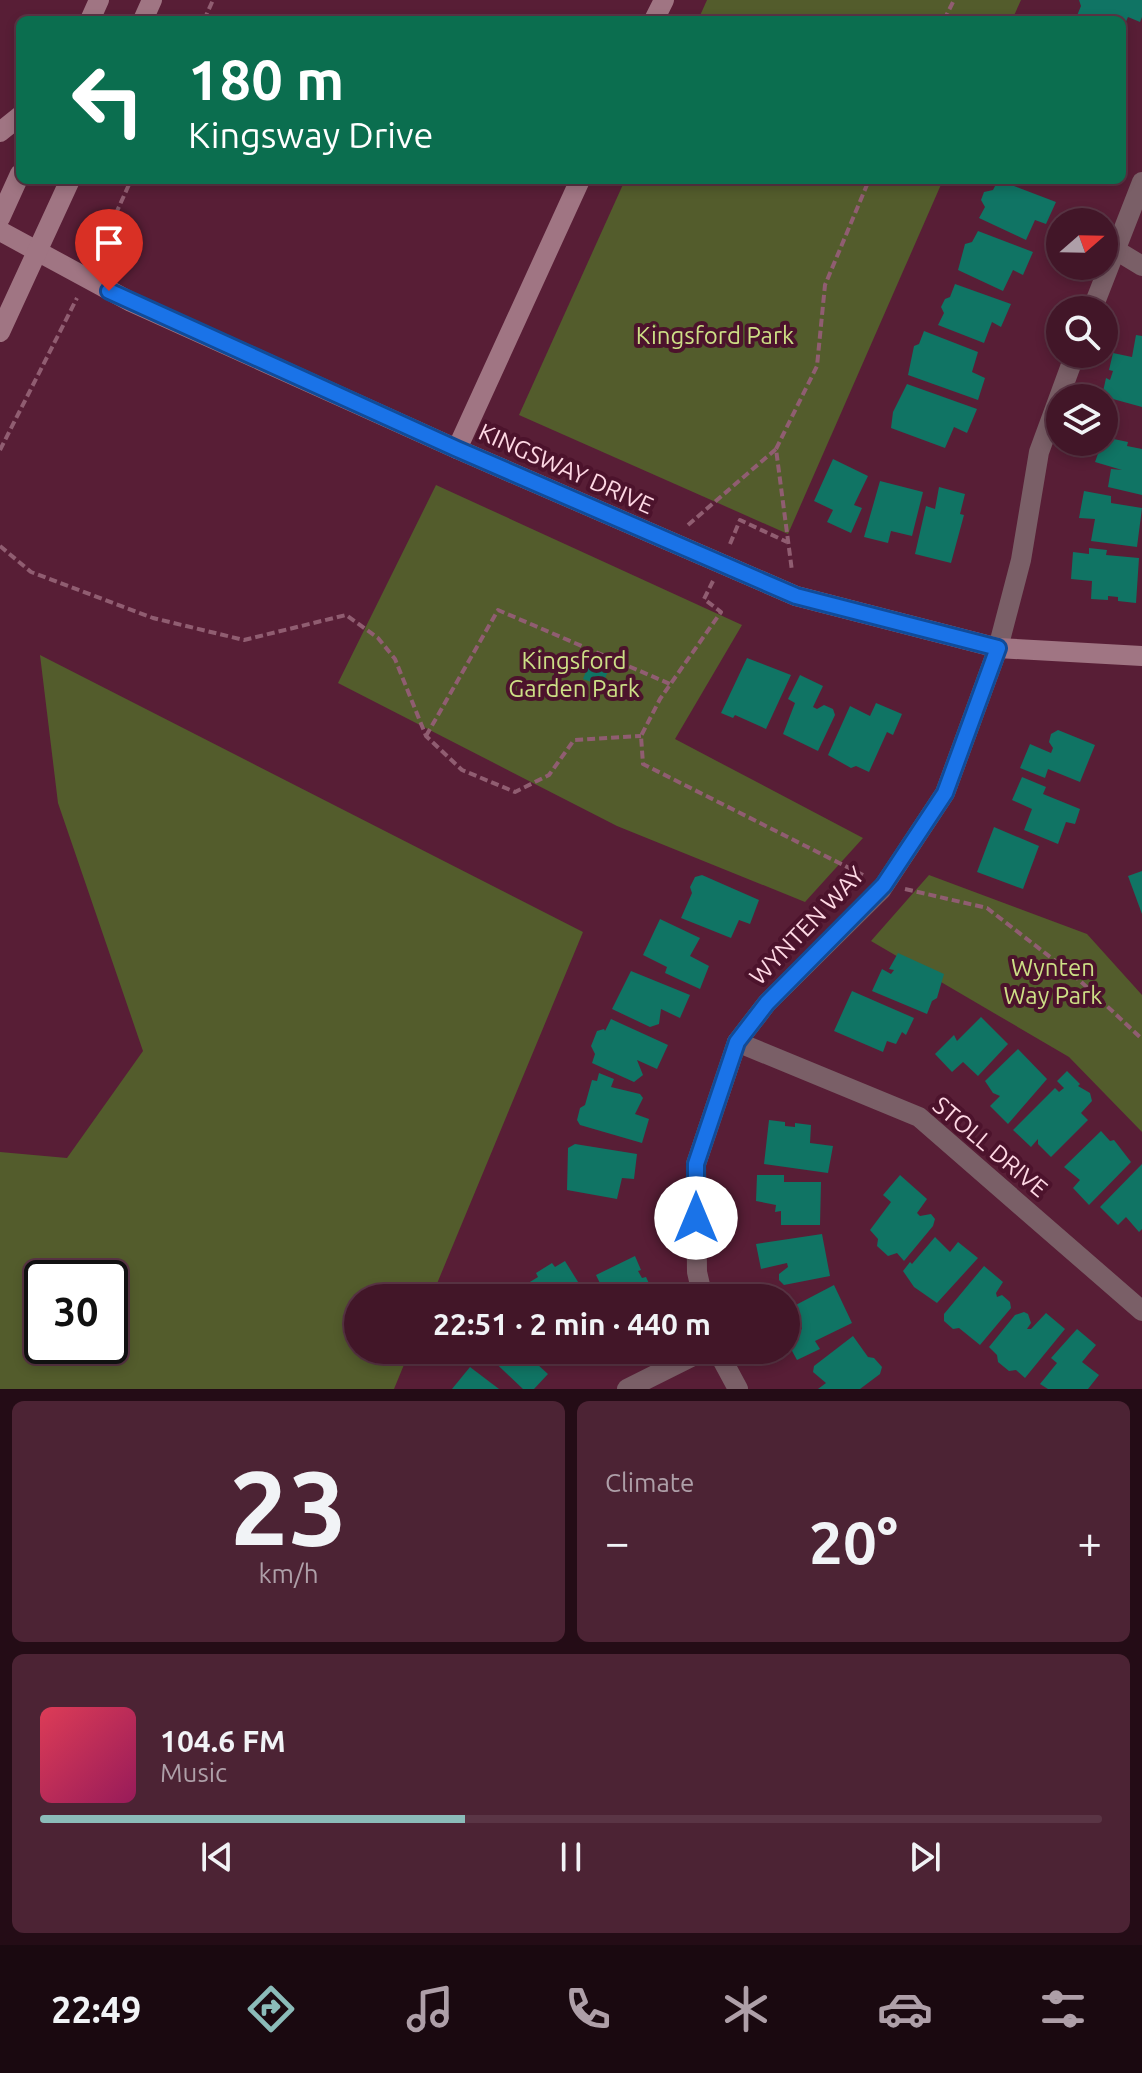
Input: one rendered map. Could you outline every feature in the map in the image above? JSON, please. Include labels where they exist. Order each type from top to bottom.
[{"type":"street","points":[[0,132],[16,119]]},
{"type":"street","points":[[1118,239],[1142,182]]},
{"type":"street","points":[[0,218],[16,183]]},
{"type":"street","points":[[0,332],[68,184]]},
{"type":"street","points":[[457,449],[578,184]]},
{"type":"street","name":"KINGSWAY DRIVE","points":[[0,231],[86,280],[457,449],[796,596],[998,648],[1142,656]]},
{"type":"street","points":[[1118,251],[1142,266]]},
{"type":"street","name":"WYNTEN WAY","points":[[700,1284],[696,1164],[737,1042],[767,1003],[884,885],[945,793],[998,648],[1021,560],[1039,452],[1070,368]]},
{"type":"street","name":"STOLL DRIVE","points":[[737,1042],[919,1117],[1142,1311]]},
{"type":"street","points":[[627,1389],[677,1364]]},
{"type":"street","points":[[725,1364],[738,1389]]},
{"type":"path","points":[[0,450],[86,280],[129,184]]},
{"type":"path","points":[[668,542],[776,449],[817,366],[825,285],[867,184]]},
{"type":"path","points":[[776,449],[796,596]]},
{"type":"path","points":[[787,542],[740,520],[704,599],[721,612],[670,684],[641,736],[643,764],[884,885],[987,908],[1076,977],[1142,1039]]},
{"type":"path","points":[[0,546],[31,572],[153,618],[244,640],[346,615],[378,638],[395,659],[426,736],[462,770],[515,792],[549,775],[574,740],[641,736]]},
{"type":"path","points":[[426,736],[498,610],[670,684]]},
{"type":"green space","points":[[707,0],[1021,0],[1014,16],[700,16]]},
{"type":"green space","name":"Kingsford Park","points":[[623,184],[941,184],[788,534],[519,415]]},
{"type":"green space","name":"Kingsford Garden Park","points":[[436,485],[742,625],[675,739],[863,838],[805,902],[617,826],[338,683]]},
{"type":"green space","points":[[40,655],[583,932],[437,1284],[344,1284],[344,1364],[404,1364],[394,1389],[0,1389],[0,1152],[67,1158],[143,1051],[58,803]]},
{"type":"green space","name":"Wynten Way Park","points":[[929,875],[1087,934],[1142,995],[1142,1132],[1069,1057],[871,941]]},
{"type":"building","points":[[1079,0],[1142,0],[1142,17],[1140,22],[1128,17],[1126,22],[1126,16],[1077,16],[1081,6]]},
{"type":"building","points":[[996,184],[1009,184],[1056,202],[1053,208],[1046,208],[1046,224],[1035,220],[1026,240],[979,218],[985,207],[981,200],[984,192],[993,190]]},
{"type":"building","points":[[978,231],[1033,252],[1023,275],[1013,270],[1003,291],[958,270],[965,244],[972,242]]},
{"type":"building","points":[[955,284],[1011,304],[1001,327],[992,322],[984,343],[938,325],[944,313],[941,307],[950,297]]},
{"type":"building","points":[[924,331],[978,352],[972,372],[985,378],[978,400],[908,375],[914,346],[919,344]]},
{"type":"building","points":[[1136,335],[1142,336],[1142,407],[1118,400],[1118,384],[1105,384],[1113,371],[1109,368],[1118,368],[1118,354],[1132,357]]},
{"type":"building","points":[[907,384],[977,409],[967,433],[954,427],[945,448],[891,428],[893,412]]},
{"type":"building","points":[[1118,440],[1128,442],[1127,446],[1142,449],[1142,495],[1108,487],[1111,469],[1122,470],[1095,462],[1097,456],[1118,456]]},
{"type":"building","points":[[833,459],[868,476],[854,505],[862,508],[851,533],[827,522],[833,510],[814,501]]},
{"type":"building","points":[[880,481],[923,492],[912,536],[891,531],[888,543],[864,537]]},
{"type":"building","points":[[939,487],[965,494],[960,514],[964,515],[951,563],[915,554],[926,506],[935,509]]},
{"type":"building","points":[[1084,491],[1111,496],[1111,503],[1142,508],[1137,547],[1091,541],[1095,519],[1079,518]]},
{"type":"building","points":[[1089,548],[1107,550],[1106,555],[1139,558],[1136,603],[1118,601],[1118,597],[1108,596],[1108,600],[1091,599],[1092,581],[1071,579],[1073,552],[1089,554]]},
{"type":"building","points":[[747,658],[791,675],[766,729],[735,715],[733,718],[721,713]]},
{"type":"building","points":[[591,659],[610,666],[602,686],[583,679]]},
{"type":"building","points":[[800,675],[823,686],[813,707],[817,709],[824,705],[833,709],[835,715],[818,751],[783,734],[795,703],[788,699]]},
{"type":"building","points":[[876,703],[902,714],[893,735],[887,732],[869,772],[856,766],[851,768],[828,755],[850,706],[870,716]]},
{"type":"building","points":[[1058,730],[1095,745],[1080,782],[1048,769],[1045,778],[1020,768],[1030,744],[1051,753],[1051,734]]},
{"type":"building","points":[[1022,777],[1046,787],[1043,794],[1080,809],[1075,824],[1066,822],[1058,844],[1024,830],[1032,809],[1012,800]]},
{"type":"building","points":[[994,827],[1039,846],[1023,889],[977,872]]},
{"type":"building","points":[[1142,871],[1142,914],[1128,876]]},
{"type":"building","points":[[702,875],[759,900],[750,924],[739,920],[731,938],[681,918],[692,893],[690,887],[695,877]]},
{"type":"building","points":[[660,919],[700,938],[690,956],[709,966],[700,989],[665,973],[667,967],[643,955]]},
{"type":"building","points":[[898,953],[944,974],[937,998],[932,1001],[927,1014],[872,991],[882,969],[891,974],[894,970],[889,969]]},
{"type":"building","points":[[631,971],[690,995],[680,1018],[661,1009],[659,1024],[650,1027],[612,1009]]},
{"type":"building","points":[[852,991],[914,1018],[906,1035],[902,1032],[896,1044],[887,1041],[883,1052],[834,1031]]},
{"type":"building","points":[[981,1017],[1008,1044],[978,1076],[963,1062],[952,1072],[935,1054],[954,1035],[957,1041]]},
{"type":"building","points":[[611,1019],[668,1045],[657,1069],[637,1060],[643,1075],[634,1082],[592,1063],[595,1054],[591,1046],[597,1031],[605,1031]]},
{"type":"building","points":[[1018,1049],[1047,1079],[1008,1124],[990,1106],[1000,1096],[993,1093],[985,1081]]},
{"type":"building","points":[[1067,1071],[1080,1084],[1078,1086],[1090,1093],[1092,1101],[1081,1113],[1088,1120],[1051,1157],[1038,1144],[1038,1139],[1031,1147],[1013,1130],[1055,1088],[1059,1092],[1064,1088],[1057,1081]]},
{"type":"building","points":[[599,1073],[614,1079],[611,1087],[640,1094],[643,1098],[635,1114],[649,1119],[642,1143],[580,1125],[577,1120],[580,1108],[585,1105],[592,1080],[597,1081]]},
{"type":"building","points":[[769,1120],[785,1122],[785,1126],[795,1127],[795,1123],[811,1125],[810,1143],[833,1146],[828,1173],[764,1164]]},
{"type":"building","points":[[1101,1131],[1110,1141],[1114,1140],[1131,1162],[1089,1205],[1073,1188],[1080,1180],[1064,1167]]},
{"type":"building","points":[[575,1144],[637,1154],[634,1179],[622,1178],[617,1199],[567,1190],[568,1148]]},
{"type":"building","points":[[1142,1164],[1142,1229],[1139,1232],[1126,1217],[1118,1225],[1100,1207]]},
{"type":"building","points":[[757,1175],[784,1175],[784,1182],[821,1182],[820,1225],[781,1225],[781,1211],[775,1212],[776,1205],[756,1201]]},
{"type":"building","points":[[900,1175],[927,1199],[917,1213],[920,1216],[931,1214],[935,1219],[933,1226],[904,1261],[897,1253],[888,1256],[877,1246],[878,1239],[870,1230],[891,1202],[883,1195]]},
{"type":"building","points":[[822,1234],[830,1276],[783,1284],[779,1274],[788,1267],[787,1263],[761,1269],[756,1244]]},
{"type":"building","points":[[935,1237],[950,1252],[958,1242],[978,1258],[937,1303],[914,1287],[903,1271]]},
{"type":"building","points":[[635,1256],[641,1270],[638,1271],[649,1284],[600,1284],[596,1275]]},
{"type":"building","points":[[565,1261],[579,1284],[527,1284],[538,1277],[536,1273],[552,1263],[555,1267]]},
{"type":"building","points":[[984,1266],[1003,1282],[996,1293],[997,1297],[1002,1295],[1010,1302],[1011,1308],[980,1345],[959,1328],[953,1329],[944,1321],[944,1314]]},
{"type":"building","points":[[834,1285],[852,1323],[815,1341],[820,1349],[800,1359],[800,1303]]},
{"type":"building","points":[[1024,1312],[1031,1323],[1027,1329],[1031,1329],[1046,1313],[1065,1329],[1025,1378],[998,1362],[997,1355],[989,1347],[1015,1315]]},
{"type":"building","points":[[1077,1329],[1096,1345],[1082,1362],[1099,1375],[1088,1389],[1048,1389],[1040,1384],[1057,1363],[1051,1358]]},
{"type":"building","points":[[853,1336],[868,1357],[874,1358],[882,1367],[880,1374],[860,1389],[818,1389],[826,1383],[813,1372],[814,1366]]},
{"type":"building","points":[[497,1364],[537,1364],[548,1374],[534,1389],[523,1389]]},
{"type":"building","points":[[470,1367],[499,1389],[452,1389]]},
{"type":"route","points":[[109,291],[457,449],[796,596],[998,648],[945,793],[881,890],[767,1003],[737,1042],[696,1164],[696,1218]]}]
